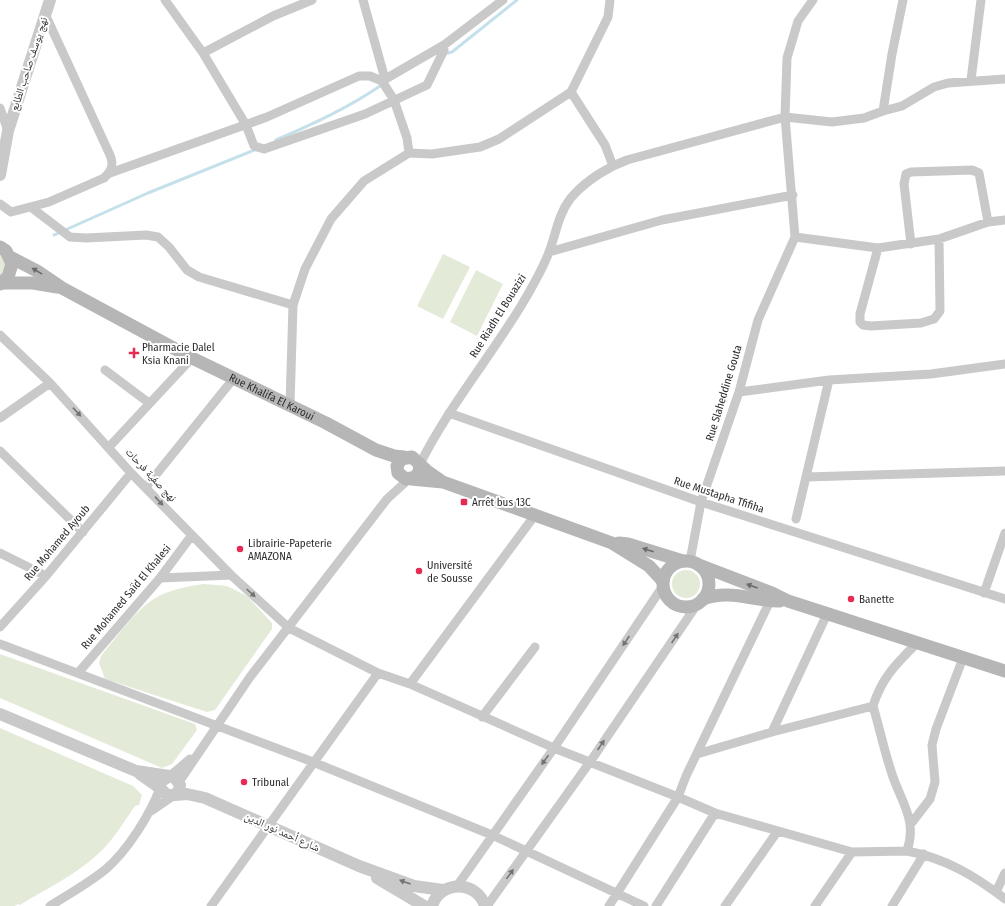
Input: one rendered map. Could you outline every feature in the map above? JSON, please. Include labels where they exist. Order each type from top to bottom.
[{"type":"main road","name":"Rue Khalifa El Karoui","points":[[0,247],[6,251],[10,257],[37,271],[62,288],[192,358],[290,405],[376,450],[406,477]]},
{"type":"main road","points":[[1,285],[12,271],[10,257]]},
{"type":"main road","name":"Rue Khalifa El Karoui","points":[[1,285],[33,283],[62,288]]},
{"type":"main road","name":"Rue Khalifa El Karoui","points":[[376,450],[406,457]]},
{"type":"main road","points":[[443,482],[420,464],[415,458],[406,457],[397,466],[406,477],[443,482],[612,543],[649,566],[663,583],[669,600],[676,604],[683,606],[701,601],[714,595],[730,595],[770,601],[788,601]]},
{"type":"main road","points":[[406,477],[418,475],[420,464]]},
{"type":"main road","points":[[612,543],[628,544],[691,563],[772,593],[788,601],[1005,671]]},
{"type":"main road","points":[[663,583],[670,568],[691,563]]},
{"type":"main road","points":[[691,563],[708,577],[707,592],[701,601]]},
{"type":"street","name":"نهج يوسف صاحب الطابع","points":[[0,175],[8,131],[50,0]]},
{"type":"street","points":[[165,0],[203,53],[246,125],[254,146],[267,149],[365,114],[427,85],[444,50],[444,45]]},
{"type":"street","points":[[203,53],[273,16],[312,0]]},
{"type":"street","points":[[363,0],[383,80],[394,100],[407,138],[409,153]]},
{"type":"street","points":[[0,204],[11,212],[32,208],[104,178],[110,173],[279,113],[359,76],[370,76],[383,80],[444,45],[503,0]]},
{"type":"street","points":[[290,405],[293,305],[305,270],[331,219],[364,181],[409,153],[432,154],[480,147],[499,139],[571,92],[608,17],[610,0]]},
{"type":"street","points":[[813,0],[798,21],[787,58],[785,117],[793,195],[795,237],[878,248],[939,239],[988,222],[1005,220]]},
{"type":"street","points":[[883,111],[892,54],[903,0]]},
{"type":"street","points":[[971,80],[981,0]]},
{"type":"street","points":[[45,14],[112,160],[110,173]]},
{"type":"street","points":[[785,117],[832,122],[864,118],[902,106],[934,87],[948,82],[1005,79]]},
{"type":"street","points":[[571,92],[604,145],[613,166]]},
{"type":"street","points":[[0,108],[8,131]]},
{"type":"street","name":"Rue Riadh El Bouazizi","points":[[420,464],[432,439],[521,306],[549,252],[557,224],[570,200],[581,186],[592,177],[627,160],[785,117]]},
{"type":"street","points":[[911,244],[904,184],[906,174],[911,172],[966,170],[979,173],[988,222]]},
{"type":"street","points":[[549,252],[662,220],[793,195]]},
{"type":"street","points":[[32,208],[70,237],[86,238],[146,235],[158,237],[187,270],[199,277],[293,305]]},
{"type":"street","name":"Rue Slaheddine Gouta","points":[[691,563],[701,502],[739,392],[758,320],[795,237]]},
{"type":"street","points":[[878,248],[860,314],[860,322],[863,325],[870,326],[921,323],[934,319],[940,311],[939,239]]},
{"type":"street","name":"نهج صفية فرحات","points":[[0,335],[50,383],[132,473],[231,576],[288,628],[378,673],[410,684],[554,748],[715,813],[777,832],[852,852],[906,851],[924,854],[952,864],[1005,899]]},
{"type":"street","points":[[109,447],[192,358]]},
{"type":"street","points":[[739,392],[829,380],[931,374],[1005,364]]},
{"type":"street","points":[[106,370],[149,403]]},
{"type":"street","points":[[146,486],[234,378]]},
{"type":"street","points":[[796,519],[829,380]]},
{"type":"street","points":[[0,418],[50,383]]},
{"type":"street","name":"Rue Mustapha Tfifiha","points":[[449,413],[701,502],[1005,599]]},
{"type":"street","name":"Rue Riadh El Bouazizi","points":[[406,457],[421,449],[432,439]]},
{"type":"street","points":[[0,451],[83,532]]},
{"type":"street","points":[[806,477],[1005,471]]},
{"type":"street","name":"Rue Mohamed Ayoub","points":[[0,627],[46,576],[132,473]]},
{"type":"street","points":[[50,906],[89,882],[107,868],[122,851],[150,811],[161,782],[173,778],[198,753],[216,725],[288,628],[387,499],[406,477]]},
{"type":"street","points":[[410,684],[535,514]]},
{"type":"street","points":[[984,593],[1005,533]]},
{"type":"street","name":"Rue Mohamed Saïd El Khalesi","points":[[78,674],[160,578],[192,535]]},
{"type":"street","points":[[0,553],[46,576]]},
{"type":"street","points":[[160,578],[231,576]]},
{"type":"street","points":[[456,886],[554,748],[663,583]]},
{"type":"street","points":[[359,866],[414,886],[443,890],[456,886],[473,890],[486,906],[590,762],[701,601]]},
{"type":"street","points":[[609,906],[678,797],[696,754],[770,601]]},
{"type":"street","points":[[772,732],[827,614]]},
{"type":"street","points":[[906,851],[910,840],[910,826],[907,810],[894,778],[873,706],[882,682],[888,673],[917,643]]},
{"type":"street","points":[[0,644],[313,762],[492,835],[618,892],[644,906]]},
{"type":"street","points":[[482,717],[535,647]]},
{"type":"street","points":[[910,826],[930,800],[935,782],[932,745],[936,729],[964,658]]},
{"type":"street","points":[[211,906],[378,673]]},
{"type":"street","points":[[696,754],[772,732],[873,706]]},
{"type":"street","name":"شارع أحمد نور الدين","points":[[0,714],[136,772],[160,788]]},
{"type":"street","name":"شارع أحمد نور الدين","points":[[136,772],[173,778],[205,798],[359,866]]},
{"type":"street","points":[[150,811],[179,790],[173,778]]},
{"type":"street","points":[[160,788],[166,795],[174,795]]},
{"type":"street","name":"شارع أحمد نور الدين","points":[[174,795],[187,794],[205,798]]},
{"type":"street","points":[[656,906],[715,813]]},
{"type":"street","points":[[725,906],[777,832]]},
{"type":"street","points":[[815,906],[852,852]]},
{"type":"street","points":[[892,906],[924,854]]},
{"type":"street","points":[[359,866],[424,906]]},
{"type":"street","points":[[996,892],[1005,872]]},
{"type":"street","points":[[432,906],[435,899],[443,890]]},
{"type":"green space","points":[[0,254],[7,263],[0,279]]},
{"type":"green space","points":[[443,254],[470,267],[443,319],[417,306]]},
{"type":"green space","points":[[476,270],[503,284],[477,336],[450,322]]},
{"type":"green space","points":[[686,570],[696,574],[700,584],[696,594],[686,598],[676,594],[672,584],[676,574]]},
{"type":"green space","points":[[204,584],[227,586],[247,596],[272,623],[272,629],[215,710],[207,712],[105,679],[99,663],[101,656],[143,607],[159,596],[170,591]]},
{"type":"green space","points":[[0,654],[195,724],[197,730],[172,764],[162,768],[0,698]]},
{"type":"green space","points":[[0,728],[133,786],[142,795],[139,805],[135,806],[103,850],[70,875],[20,905],[18,904],[15,906],[0,906]]},
{"type":"waterway","points":[[444,54],[452,52],[517,0]]},
{"type":"waterway","points":[[276,140],[331,115],[383,84]]},
{"type":"waterway","points":[[54,235],[148,193],[257,149]]},
{"type":"place","name":"Pharmacie Dalel Ksia Knani","points":[[134,353]]},
{"type":"place","name":"Arrêt bus 13C","points":[[464,502]]},
{"type":"place","name":"Librairie-Papeterie AMAZONA","points":[[240,549]]},
{"type":"place","name":"Université de Sousse","points":[[419,571]]},
{"type":"place","name":"Banette","points":[[851,599]]},
{"type":"place","name":"Tribunal","points":[[244,782]]}]
